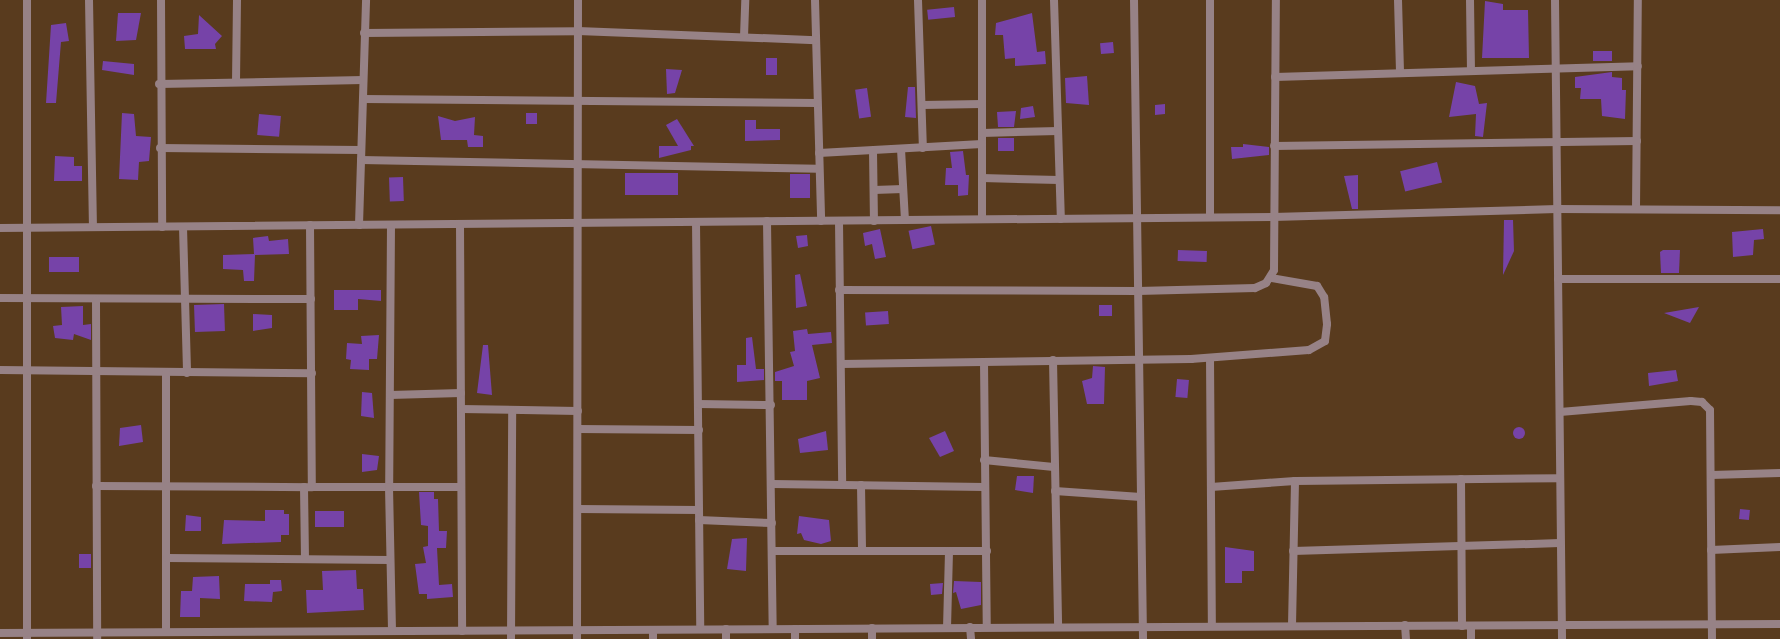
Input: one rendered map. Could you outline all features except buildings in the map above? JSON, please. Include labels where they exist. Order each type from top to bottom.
[{"type":"street","points":[[27,0],[27,636]]},
{"type":"street","points":[[89,0],[93,227]]},
{"type":"street","points":[[160,0],[159,84],[162,227]]},
{"type":"street","points":[[236,82],[237,0]]},
{"type":"street","points":[[359,225],[366,0]]},
{"type":"street","points":[[577,639],[578,411],[576,223],[578,0]]},
{"type":"street","points":[[744,37],[745,0]]},
{"type":"street","points":[[815,0],[819,153],[818,169],[821,221]]},
{"type":"street","points":[[918,0],[923,148]]},
{"type":"street","points":[[982,0],[982,219]]},
{"type":"street","points":[[1054,0],[1061,219]]},
{"type":"street","points":[[1134,0],[1143,639]]},
{"type":"street","points":[[1210,0],[1210,217]]},
{"type":"street","points":[[839,290],[1138,291],[1255,288],[1271,278],[1274,270],[1273,217],[1276,0]]},
{"type":"street","points":[[1398,0],[1400,73]]},
{"type":"street","points":[[1470,0],[1472,71]]},
{"type":"street","points":[[1555,0],[1562,639]]},
{"type":"street","points":[[1636,209],[1638,0]]},
{"type":"street","points":[[364,33],[578,31],[816,40]]},
{"type":"street","points":[[1275,77],[1638,66]]},
{"type":"street","points":[[159,84],[363,80]]},
{"type":"street","points":[[363,99],[817,103]]},
{"type":"street","points":[[922,105],[982,104]]},
{"type":"street","points":[[982,133],[1058,131]]},
{"type":"street","points":[[1274,146],[1557,140],[1637,141]]},
{"type":"street","points":[[819,153],[982,144]]},
{"type":"street","points":[[160,148],[361,150]]},
{"type":"street","points":[[901,149],[904,220]]},
{"type":"street","points":[[873,151],[874,221]]},
{"type":"street","points":[[361,160],[577,162],[818,169]]},
{"type":"street","points":[[982,178],[1059,180]]},
{"type":"street","points":[[874,190],[903,189]]},
{"type":"street","points":[[0,228],[767,221],[839,222],[982,219],[1273,217],[1558,209],[1780,210]]},
{"type":"street","points":[[767,221],[771,404],[773,629]]},
{"type":"street","points":[[696,222],[700,629]]},
{"type":"street","points":[[839,222],[842,484]]},
{"type":"street","points":[[460,224],[462,631]]},
{"type":"street","points":[[305,559],[312,373],[310,225]]},
{"type":"street","points":[[391,225],[389,487],[392,631]]},
{"type":"street","points":[[183,227],[187,373]]},
{"type":"street","points":[[841,364],[1053,360],[1139,361],[1210,358],[1310,350],[1325,341],[1327,324],[1324,296],[1317,286],[1271,278]]},
{"type":"street","points":[[1558,279],[1780,279]]},
{"type":"street","points":[[0,298],[96,300],[311,299]]},
{"type":"street","points":[[96,300],[97,635]]},
{"type":"street","points":[[1210,358],[1212,625]]},
{"type":"street","points":[[1053,360],[1058,626]]},
{"type":"street","points":[[984,362],[984,487],[987,551],[987,627]]},
{"type":"street","points":[[0,370],[96,370],[187,373],[312,373]]},
{"type":"street","points":[[166,372],[166,630]]},
{"type":"street","points":[[390,395],[461,393]]},
{"type":"street","points":[[1560,412],[1702,402],[1710,410],[1712,639]]},
{"type":"street","points":[[698,404],[771,404]]},
{"type":"street","points":[[461,409],[578,411]]},
{"type":"street","points":[[511,639],[512,410]]},
{"type":"street","points":[[578,429],[699,430]]},
{"type":"street","points":[[984,460],[1054,467]]},
{"type":"street","points":[[1711,475],[1780,473]]},
{"type":"street","points":[[1211,487],[1295,481],[1560,478]]},
{"type":"street","points":[[1461,479],[1462,626]]},
{"type":"street","points":[[1292,625],[1295,481]]},
{"type":"street","points":[[772,484],[861,484],[984,487]]},
{"type":"street","points":[[861,484],[862,551]]},
{"type":"street","points":[[96,486],[461,487]]},
{"type":"street","points":[[1055,491],[1141,497]]},
{"type":"street","points":[[578,509],[699,510]]},
{"type":"street","points":[[700,520],[772,523]]},
{"type":"street","points":[[1293,551],[1461,548],[1560,543]]},
{"type":"street","points":[[1711,550],[1780,547]]},
{"type":"street","points":[[772,551],[987,551]]},
{"type":"street","points":[[947,628],[949,551]]},
{"type":"street","points":[[167,558],[390,560]]},
{"type":"street","points":[[0,633],[27,636],[97,635],[166,630],[294,635],[363,635],[392,631],[430,635],[462,631],[511,630],[1058,626],[1143,627],[1212,625],[1471,626],[1780,624]]},
{"type":"street","points":[[1406,625],[1406,639]]},
{"type":"street","points":[[1471,626],[1471,639]]},
{"type":"street","points":[[970,627],[971,639]]},
{"type":"street","points":[[872,628],[872,639]]},
{"type":"street","points":[[726,629],[726,639]]},
{"type":"street","points":[[795,629],[795,639]]},
{"type":"street","points":[[653,630],[653,639]]}]
